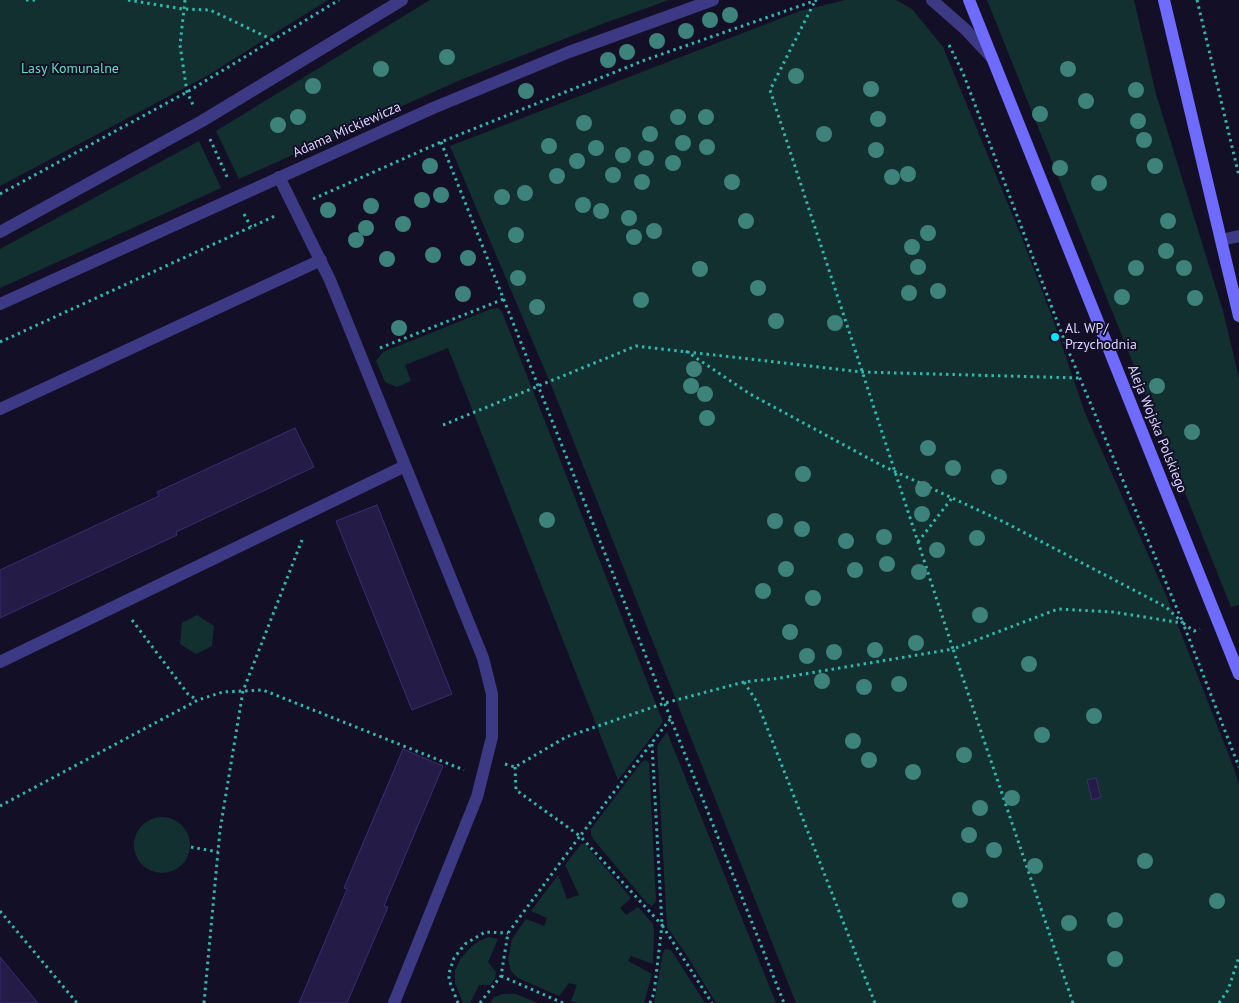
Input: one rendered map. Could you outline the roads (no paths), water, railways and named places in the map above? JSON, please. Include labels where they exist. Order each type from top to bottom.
[{"type":"main road","name":"Aleja Wojska Polskiego","points":[[970,0],[1239,674]]},
{"type":"main road","points":[[1166,4],[1239,316]]},
{"type":"street","points":[[0,232],[202,121],[402,0]]},
{"type":"street","name":"Adama Mickiewicza","points":[[0,304],[433,108],[569,52],[713,0]]},
{"type":"street","points":[[932,0],[965,29],[994,61]]},
{"type":"street","points":[[279,177],[321,260],[483,658],[492,694],[492,737],[477,797],[394,1003]]},
{"type":"street","points":[[1221,240],[1239,236]]},
{"type":"street","points":[[0,409],[321,260]]},
{"type":"street","points":[[0,662],[405,466]]},
{"type":"place","name":"Al. WP/ Przychodnia","points":[[1055,337]]},
{"type":"park label","name":"Lasy Komunalne","points":[[70,69]]}]
